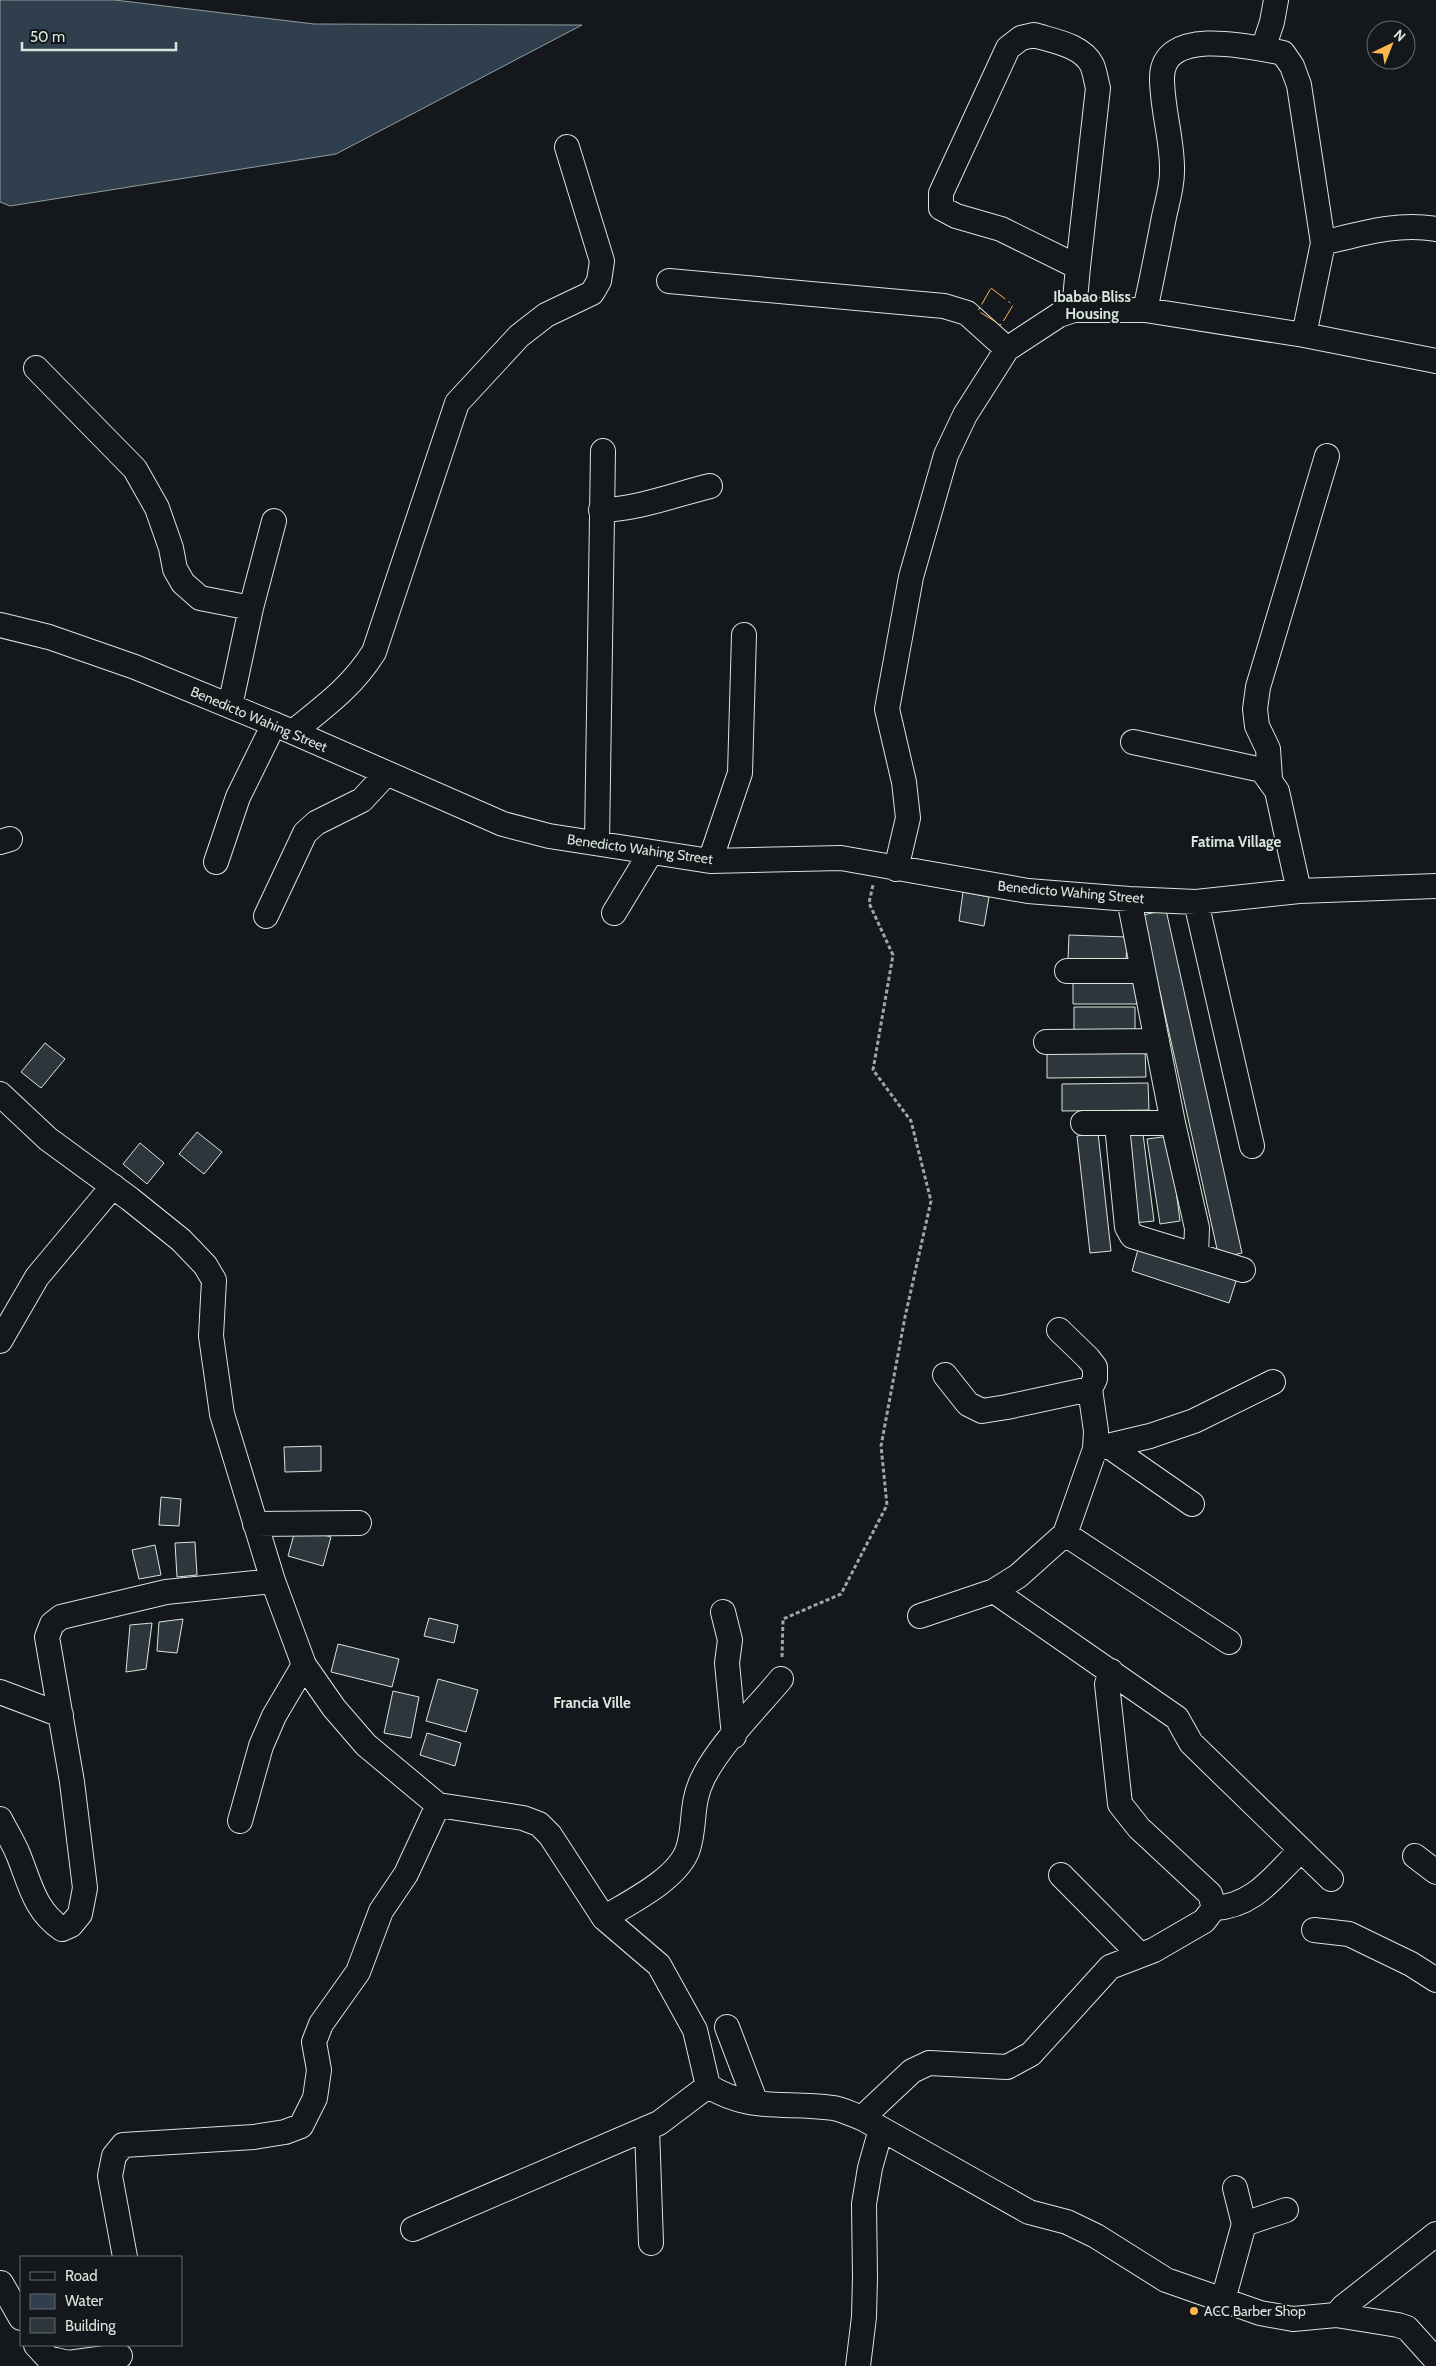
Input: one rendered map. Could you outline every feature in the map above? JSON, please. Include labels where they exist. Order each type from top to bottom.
[{"type":"street","points":[[1262,49],[1272,22],[1276,0]]},
{"type":"street","points":[[1074,310],[1098,88],[1092,65],[1084,55],[1068,46],[1034,35],[1021,38],[1008,48],[941,193],[941,208],[956,216],[1001,228],[1078,267]]},
{"type":"street","points":[[1145,310],[1172,174],[1172,151],[1162,76],[1168,58],[1186,46],[1209,42],[1262,49],[1283,53],[1292,66],[1299,85],[1323,243],[1304,335]]},
{"type":"street","points":[[216,862],[238,797],[284,728],[347,688],[361,674],[374,652],[457,403],[518,336],[546,315],[592,293],[599,281],[602,261],[568,147]]},
{"type":"street","points":[[1323,243],[1378,230],[1420,226],[1436,230]]},
{"type":"street","points":[[669,281],[944,306],[967,313],[1007,349]]},
{"type":"street","points":[[886,867],[908,818],[904,782],[886,710],[911,577],[946,455],[965,415],[1007,349],[1059,315],[1074,310],[1145,310],[1304,335],[1436,361]]},
{"type":"street","points":[[36,368],[135,469],[157,508],[171,548],[175,569],[183,583],[200,598],[251,608]]},
{"type":"street","points":[[597,842],[602,451]]},
{"type":"street","points":[[1270,778],[1268,749],[1257,726],[1255,709],[1258,687],[1327,456]]},
{"type":"street","points":[[601,510],[627,509],[645,505],[675,494],[710,486]]},
{"type":"street","points":[[230,706],[251,608],[274,521]]},
{"type":"street","name":"Benedicto Wahing Street","points":[[0,625],[49,637],[135,667],[284,728],[503,824],[549,836],[710,861],[840,858],[1028,891],[1129,899],[1196,902],[1299,891],[1436,886]]},
{"type":"street","points":[[710,861],[740,773],[744,635]]},
{"type":"street","points":[[1133,742],[1262,770],[1270,778],[1277,790],[1299,891]]},
{"type":"street","points":[[266,916],[305,833],[316,822],[362,800],[386,774]]},
{"type":"street","points":[[614,913],[651,852]]},
{"type":"street","points":[[1129,899],[1173,1123],[1197,1228],[1196,1254]]},
{"type":"street","points":[[1196,902],[1252,1146]]},
{"type":"street","points":[[1067,971],[1143,971]]},
{"type":"street","points":[[1046,1042],[1157,1041]]},
{"type":"street","points":[[0,1094],[48,1139],[113,1186],[181,1240],[205,1266],[214,1280],[212,1336],[222,1414],[273,1581],[304,1665],[334,1708],[366,1745],[438,1805],[523,1818],[539,1824],[550,1835],[604,1918],[659,1965],[695,2030],[708,2086],[723,2096],[741,2102],[834,2108],[872,2123],[1029,2212],[1067,2222],[1096,2236],[1166,2280],[1260,2314],[1293,2319],[1336,2315],[1398,2325],[1407,2328],[1436,2360]]},
{"type":"street","points":[[1083,1123],[1117,1125],[1173,1123]]},
{"type":"street","points":[[1117,1125],[1127,1227],[1132,1236],[1244,1270]]},
{"type":"street","points":[[0,1342],[37,1278],[113,1186]]},
{"type":"street","points":[[1059,1330],[1095,1367],[1095,1379],[1090,1389],[1096,1431],[1102,1448],[1192,1504]]},
{"type":"street","points":[[945,1375],[968,1404],[982,1411],[1007,1408],[1090,1389]]},
{"type":"street","points":[[1102,1448],[1194,1421],[1273,1382]]},
{"type":"street","points":[[920,1616],[994,1591],[1018,1576],[1065,1534],[1102,1448]]},
{"type":"street","points":[[255,1524],[359,1523]]},
{"type":"street","points":[[1065,1534],[1229,1642]]},
{"type":"street","points":[[0,1819],[18,1853],[33,1895],[48,1920],[62,1929],[72,1925],[80,1914],[85,1888],[61,1715],[47,1637],[52,1624],[61,1617],[166,1592],[273,1581]]},
{"type":"street","points":[[994,1591],[1177,1718],[1191,1743],[1331,1879]]},
{"type":"street","points":[[723,1612],[730,1640],[727,1663],[734,1736]]},
{"type":"street","points":[[240,1820],[260,1746],[274,1716],[304,1665]]},
{"type":"street","points":[[1111,1671],[1107,1684],[1120,1804],[1139,1828],[1210,1894],[1214,1908]]},
{"type":"street","points":[[604,1918],[662,1883],[672,1872],[688,1850],[694,1800],[702,1779],[716,1754],[734,1736],[781,1678]]},
{"type":"street","points":[[0,1692],[61,1715]]},
{"type":"street","points":[[125,2256],[110,2176],[114,2156],[123,2146],[254,2137],[285,2132],[301,2126],[315,2098],[319,2070],[314,2042],[321,2024],[358,1972],[381,1911],[406,1874],[438,1805]]},
{"type":"street","points":[[858,2366],[865,2297],[864,2204],[870,2168],[872,2123],[912,2071],[929,2063],[1007,2067],[1020,2062],[1031,2054],[1110,1967],[1139,1954],[1154,1950],[1204,1921],[1214,1908],[1231,1907],[1251,1898],[1300,1850]]},
{"type":"street","points":[[1415,1856],[1436,1872]]},
{"type":"street","points":[[1061,1875],[1139,1954]]},
{"type":"street","points":[[1314,1930],[1349,1934],[1411,1964],[1436,1980]]},
{"type":"street","points":[[727,2027],[756,2103]]},
{"type":"street","points":[[413,2229],[659,2123],[708,2086]]},
{"type":"street","points":[[646,2128],[651,2244]]},
{"type":"street","points":[[1223,2300],[1244,2224],[1235,2188]]},
{"type":"street","points":[[1244,2224],[1286,2210]]},
{"type":"street","points":[[1336,2315],[1343,2307],[1436,2234]]},
{"type":"street","points":[[1,2283],[20,2316]]},
{"type":"street","points":[[37,2346],[48,2358],[68,2363],[122,2356]]},
{"type":"path","points":[[781,1678],[783,1619],[840,1594],[887,1505],[881,1446],[905,1317],[931,1201],[911,1121],[873,1070],[893,955],[870,903],[886,867]]},
{"type":"water","points":[[0,0],[115,0],[314,24],[582,25],[336,154],[10,206],[0,202]]},
{"type":"building","points":[[963,892],[989,897],[984,926],[959,921]]},
{"type":"building","points":[[1166,910],[1242,1253],[1219,1258],[1143,915]]},
{"type":"building","points":[[1069,935],[1127,937],[1126,963],[1068,960]]},
{"type":"building","points":[[1073,981],[1136,981],[1137,1004],[1073,1004]]},
{"type":"building","points":[[1074,1007],[1135,1007],[1135,1030],[1074,1030]]},
{"type":"building","points":[[45,1043],[65,1059],[41,1088],[21,1072]]},
{"type":"building","points":[[1145,1049],[1146,1077],[1047,1078],[1047,1050]]},
{"type":"building","points":[[1148,1083],[1149,1110],[1062,1111],[1062,1084]]},
{"type":"building","points":[[197,1132],[222,1152],[204,1174],[179,1154]]},
{"type":"building","points":[[1098,1133],[1111,1251],[1090,1253],[1077,1136]]},
{"type":"building","points":[[1143,1134],[1154,1221],[1134,1223],[1122,1136]]},
{"type":"building","points":[[1169,1136],[1180,1221],[1160,1224],[1147,1139]]},
{"type":"building","points":[[140,1143],[164,1163],[147,1184],[123,1164]]},
{"type":"building","points":[[1139,1246],[1237,1278],[1229,1303],[1132,1271]]},
{"type":"building","points":[[321,1446],[321,1471],[285,1472],[284,1447]]},
{"type":"building","points":[[161,1497],[181,1499],[179,1526],[159,1525]]},
{"type":"building","points":[[296,1527],[331,1537],[323,1566],[288,1556]]},
{"type":"building","points":[[195,1542],[197,1575],[177,1577],[175,1543]]},
{"type":"building","points":[[155,1545],[161,1575],[139,1579],[132,1550]]},
{"type":"building","points":[[429,1618],[458,1625],[454,1643],[424,1636]]},
{"type":"building","points":[[183,1619],[177,1653],[157,1651],[159,1622]]},
{"type":"building","points":[[152,1623],[146,1669],[126,1672],[130,1625]]},
{"type":"building","points":[[338,1644],[399,1659],[392,1687],[331,1672]]},
{"type":"building","points":[[438,1679],[478,1690],[466,1732],[426,1721]]},
{"type":"building","points":[[393,1691],[419,1697],[411,1738],[384,1733]]},
{"type":"building","points":[[427,1733],[461,1743],[455,1766],[420,1755]]},
{"type":"power","points":[[991,288],[1013,305],[1001,325],[978,311],[991,288]]},
{"type":"place","name":"ACC Barber Shop","points":[[1194,2311]]},
{"type":"district","name":"Ibabao Bliss Housing","points":[[1092,306]]},
{"type":"district","name":"Fatima Village","points":[[1236,842]]},
{"type":"district","name":"Francia Ville","points":[[592,1703]]}]
